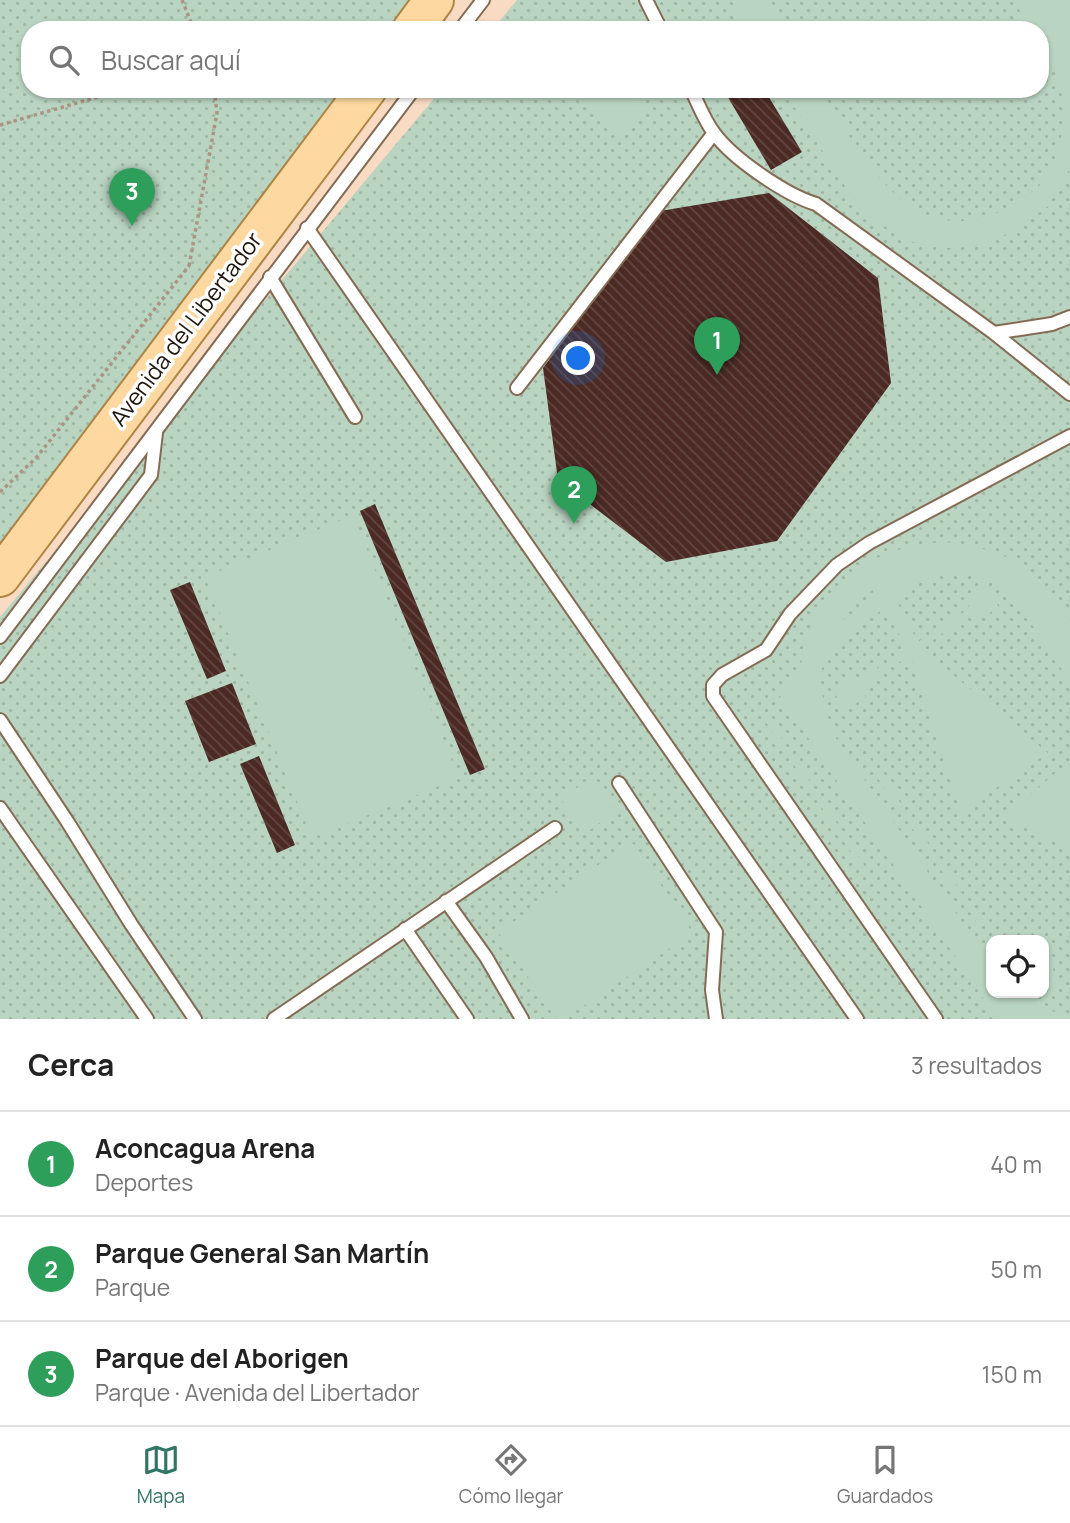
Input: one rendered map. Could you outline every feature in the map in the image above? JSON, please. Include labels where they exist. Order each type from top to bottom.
[{"type":"main road","points":[[419,21],[434,0]]},
{"type":"main road","name":"Avenida del Libertador","points":[[6,564],[203,277],[359,98]]},
{"type":"lane","points":[[467,21],[482,0]]},
{"type":"lane","points":[[646,0],[656,21]]},
{"type":"lane","points":[[0,637],[407,98]]},
{"type":"lane","points":[[696,98],[714,133],[754,170],[800,199],[816,204],[994,333],[1070,394]]},
{"type":"lane","points":[[517,388],[714,133]]},
{"type":"lane","points":[[307,228],[857,1019]]},
{"type":"lane","points":[[270,277],[355,417]]},
{"type":"lane","points":[[994,333],[1052,324],[1070,317]]},
{"type":"lane","points":[[0,676],[151,475],[156,431]]},
{"type":"lane","points":[[936,1019],[713,696],[713,685],[722,675],[766,650],[790,614],[837,565],[869,543],[1070,436]]},
{"type":"lane","points":[[0,720],[195,1019]]},
{"type":"lane","points":[[619,783],[716,932],[712,990],[716,1019]]},
{"type":"lane","points":[[0,808],[147,1019]]},
{"type":"lane","points":[[274,1019],[555,828]]},
{"type":"lane","points":[[446,901],[486,957],[522,1019]]},
{"type":"lane","points":[[405,929],[467,1019]]},
{"type":"path","points":[[182,0],[190,21]]},
{"type":"path","points":[[0,125],[94,98]]},
{"type":"path","points":[[0,492],[36,458],[203,277],[217,113],[215,98]]},
{"type":"green space","points":[[0,0],[434,0],[419,21],[21,21],[21,98],[360,98],[0,562]]},
{"type":"green space","points":[[517,0],[1070,0],[1070,1019],[0,1019],[0,617],[434,98],[1049,98],[1049,21],[500,21]]},
{"type":"green space","points":[[731,0],[768,0],[778,21],[742,21]]},
{"type":"green space","points":[[1013,0],[1068,0],[1070,4],[1070,54],[1067,51],[1070,61],[1070,168],[1048,206],[1020,227],[995,240],[969,247],[946,248],[907,241],[860,210],[789,98],[826,98],[877,175],[895,194],[915,209],[937,218],[962,221],[995,214],[1039,186],[1051,168],[1061,139],[1063,108],[1059,84],[1049,57],[1049,21],[1026,21]]},
{"type":"green space","points":[[527,13],[537,21],[521,21]]},
{"type":"green space","points":[[575,98],[640,98],[649,105],[625,136]]},
{"type":"green space","points":[[353,515],[459,778],[312,838],[205,577]]},
{"type":"green space","points":[[944,542],[977,547],[1007,557],[1033,574],[1068,616],[1070,682],[1029,620],[1012,601],[994,585],[974,575],[952,572],[927,579],[896,600],[918,642],[970,608],[964,599],[984,585],[999,607],[979,620],[973,613],[921,648],[1048,753],[961,812],[910,655],[861,688],[866,697],[846,710],[831,689],[852,675],[857,682],[907,649],[885,608],[829,652],[822,667],[821,687],[834,735],[986,957],[986,998],[1026,998],[1048,1010],[1070,1016],[1070,1019],[997,1019],[777,692],[800,677],[804,647],[813,621],[826,599],[844,580],[864,565],[888,553]],"holes":[[[875,589],[879,596],[843,620],[862,597]]]},
{"type":"green space","points":[[762,708],[868,871],[865,874],[758,710]]},
{"type":"green space","points":[[867,754],[981,921],[977,923],[863,757]]},
{"type":"green space","points":[[1070,760],[1070,849],[1004,818]]},
{"type":"green space","points":[[591,777],[616,811],[586,833],[561,800]]},
{"type":"green space","points":[[632,842],[693,933],[564,1019],[556,1019],[498,932]]},
{"type":"green space","points":[[1049,940],[1056,993],[1060,996],[1057,1000],[1049,990]]},
{"type":"building","points":[[728,98],[769,98],[802,152],[771,170]]},
{"type":"building","points":[[769,193],[878,278],[891,383],[777,541],[666,562],[558,480],[543,368],[660,211]]},
{"type":"building","points":[[375,504],[485,769],[470,775],[360,511]]},
{"type":"building","points":[[190,582],[226,671],[207,679],[170,590]]},
{"type":"building","points":[[232,683],[256,744],[209,762],[185,701]]},
{"type":"building","points":[[259,756],[295,845],[277,853],[240,764]]},
{"type":"place","name":"Parque del Aborigen","points":[[132,226]]},
{"type":"place","name":"Aconcagua Arena","points":[[717,375]]},
{"type":"place","name":"Parque General San Martín","points":[[574,524]]}]
